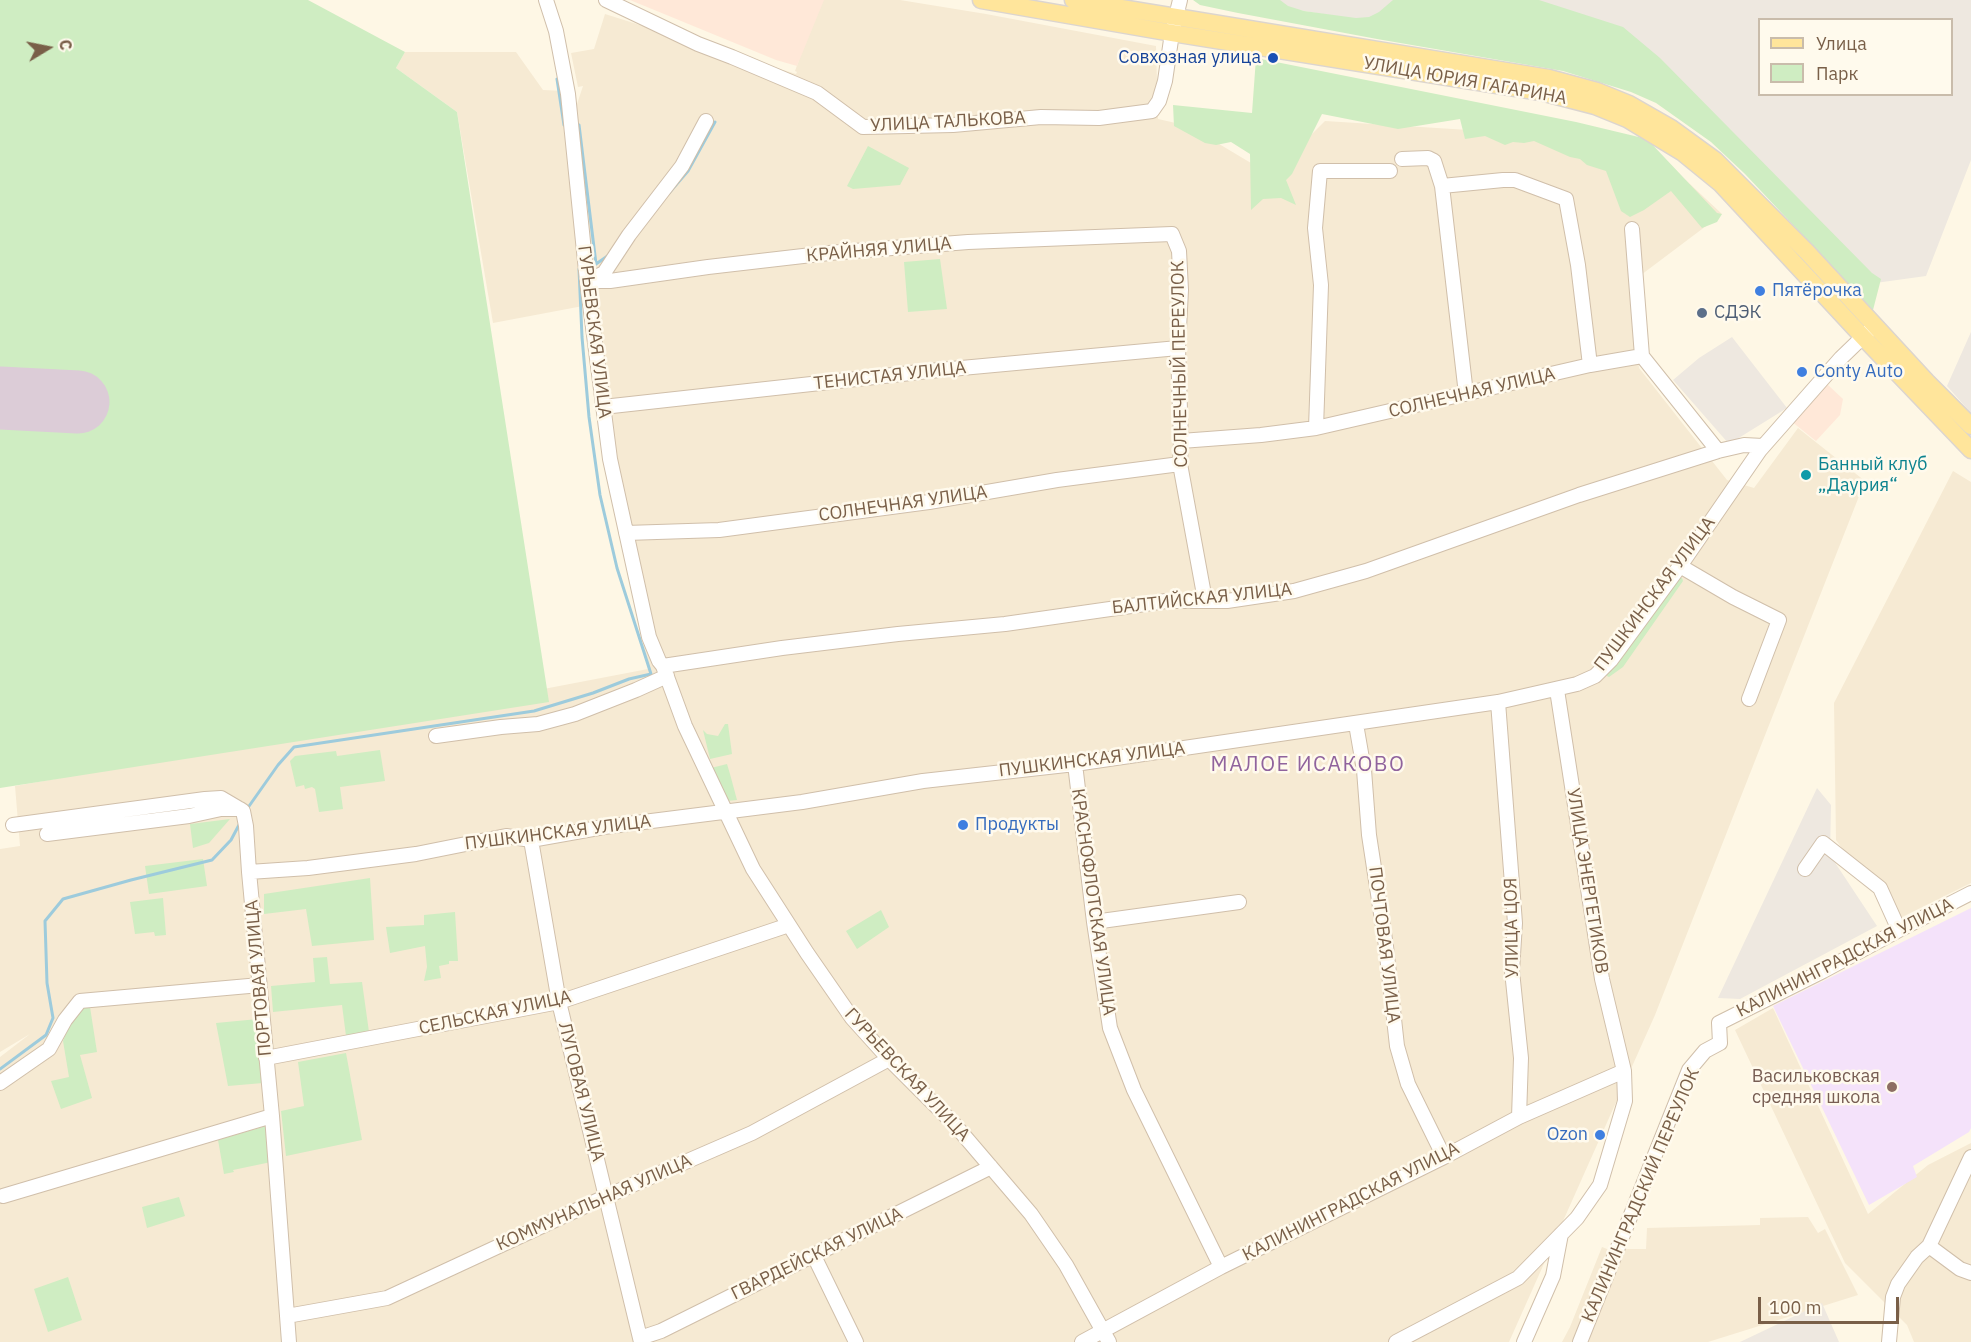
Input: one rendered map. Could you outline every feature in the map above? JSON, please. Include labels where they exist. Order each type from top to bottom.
[{"type":"main road","name":"УЛИЦА ЮРИЯ ГАГАРИНА","points":[[981,0],[1549,78],[1597,91],[1629,104],[1671,128],[1715,160],[1807,252],[1869,332]]},
{"type":"main road","name":"УЛИЦА ЮРИЯ ГАГАРИНА","points":[[1073,0],[1174,26]]},
{"type":"main road","points":[[1869,332],[1971,426]]},
{"type":"main road","points":[[1869,332],[1971,450]]},
{"type":"street","name":"ГУРЬЕВСКАЯ УЛИЦА","points":[[546,0],[556,31],[568,94],[587,281],[610,459],[649,637],[685,726],[753,869],[852,1017],[889,1059],[955,1125],[1031,1214],[1066,1265],[1106,1337]]},
{"type":"street","name":"УЛИЦА ТАЛЬКОВА","points":[[606,0],[698,45],[817,93],[863,127],[953,125],[1041,117],[1099,118],[1152,111],[1162,91],[1174,26]]},
{"type":"street","points":[[1174,26],[1180,0]]},
{"type":"street","points":[[587,281],[604,273],[629,235],[682,166],[706,121]]},
{"type":"street","points":[[1402,159],[1428,158],[1434,161],[1442,186],[1466,394]]},
{"type":"street","points":[[1316,428],[1321,285],[1315,228],[1320,171],[1390,171]]},
{"type":"street","points":[[1442,186],[1515,180],[1566,199],[1578,265],[1590,365]]},
{"type":"street","points":[[1632,229],[1642,356],[1718,451]]},
{"type":"street","name":"КРАЙНЯЯ УЛИЦА","points":[[587,281],[610,281],[829,253],[968,242],[1172,234]]},
{"type":"street","name":"СОЛНЕЧНЫЙ ПЕРЕУЛОК","points":[[1172,234],[1179,251],[1181,290],[1178,348],[1180,464],[1205,600]]},
{"type":"street","name":"ПУШКИНСКАЯ УЛИЦА","points":[[249,872],[308,868],[416,854],[506,836],[531,840],[604,827],[802,802],[923,781],[1075,764],[1356,723],[1498,702],[1557,690],[1595,676],[1611,660],[1680,566],[1763,446],[1841,358],[1869,332]]},
{"type":"street","name":"ТЕНИСТАЯ УЛИЦА","points":[[603,407],[929,371],[1178,348]]},
{"type":"street","name":"СОЛНЕЧНАЯ УЛИЦА","points":[[1181,441],[1316,428],[1590,365],[1642,356]]},
{"type":"street","name":"БАЛТИЙСКАЯ УЛИЦА","points":[[436,736],[538,724],[575,714],[636,690],[663,668],[782,648],[1005,624],[1166,601],[1227,601],[1294,591],[1366,571],[1579,495],[1718,451],[1744,446],[1763,446]]},
{"type":"street","name":"СОЛНЕЧНАЯ УЛИЦА","points":[[626,533],[719,530],[928,502],[1057,480],[1180,464]]},
{"type":"street","points":[[1680,566],[1732,597],[1779,620],[1749,699]]},
{"type":"street","name":"УЛИЦА ЭНЕРГЕТИКОВ","points":[[1396,1342],[1518,1278],[1577,1218],[1600,1185],[1625,1101],[1624,1071],[1602,979],[1557,690]]},
{"type":"street","name":"УЛИЦА ЦОЯ","points":[[1498,702],[1515,922],[1512,971],[1521,1058],[1519,1117]]},
{"type":"street","name":"ПОЧТОВАЯ УЛИЦА","points":[[1356,723],[1364,770],[1369,835],[1386,946],[1396,1046],[1408,1084],[1444,1157]]},
{"type":"street","name":"КРАСНОФЛОТСКАЯ УЛИЦА","points":[[1075,764],[1094,922],[1110,1028],[1134,1090],[1221,1267]]},
{"type":"street","points":[[13,825],[205,799],[221,798],[241,810]]},
{"type":"street","points":[[47,834],[189,816],[221,809],[241,810]]},
{"type":"street","name":"ПОРТОВАЯ УЛИЦА","points":[[241,810],[246,826],[272,1116],[289,1342]]},
{"type":"street","name":"ЛУГОВАЯ УЛИЦА","points":[[531,840],[559,1002],[641,1340]]},
{"type":"street","points":[[1805,869],[1823,843],[1880,888],[1899,930]]},
{"type":"street","name":"КАЛИНИНГРАДСКАЯ УЛИЦА","points":[[1719,1023],[1867,949],[1971,893]]},
{"type":"street","points":[[1094,922],[1239,902]]},
{"type":"street","name":"СЕЛЬСКАЯ УЛИЦА","points":[[266,1058],[559,1002],[789,925]]},
{"type":"street","points":[[0,1083],[49,1049],[65,1020],[80,1001],[260,985]]},
{"type":"street","name":"КАЛИНИНГРАДСКИЙ ПЕРЕУЛОК","points":[[1580,1342],[1689,1070],[1705,1051],[1720,1043],[1719,1023]]},
{"type":"street","name":"КОММУНАЛЬНАЯ УЛИЦА","points":[[287,1316],[387,1298],[752,1132],[889,1059]]},
{"type":"street","name":"КАЛИНИНГРАДСКАЯ УЛИЦА","points":[[1082,1342],[1106,1337],[1221,1267],[1444,1157],[1519,1117],[1624,1071]]},
{"type":"street","points":[[3,1196],[272,1116]]},
{"type":"street","points":[[1889,1342],[1893,1297],[1898,1284],[1917,1257],[1929,1246],[1971,1157]]},
{"type":"street","name":"ГВАРДЕЙСКАЯ УЛИЦА","points":[[641,1340],[991,1167]]},
{"type":"street","points":[[1524,1342],[1553,1276],[1562,1233]]},
{"type":"street","points":[[1929,1246],[1959,1269],[1971,1273]]},
{"type":"street","points":[[814,1256],[856,1342]]},
{"type":"shaded area","points":[[630,0],[824,0],[797,66],[776,60]]},
{"type":"shaded area","points":[[812,0],[900,0],[1156,46],[1158,119],[1189,126],[1271,175],[1325,121],[1644,141],[1722,214],[1629,284],[1639,368],[1727,480],[1754,488],[1798,428],[1865,481],[1655,1015],[1509,1342],[0,1342],[0,1057],[30,1034],[0,1052],[0,849],[20,846],[15,786],[293,737],[648,669],[595,390],[576,107],[583,86],[578,87],[571,53],[594,49],[605,14],[796,74]]},
{"type":"shaded area","points":[[1236,0],[1971,0],[1971,160],[1926,276],[1868,284],[1663,69]]},
{"type":"shaded area","points":[[405,52],[516,52],[543,90],[564,91],[583,306],[493,323],[457,112],[396,68]]},
{"type":"shaded area","points":[[1971,332],[1971,413],[1947,386]]},
{"type":"shaded area","points":[[1732,337],[1787,408],[1729,444],[1673,380],[1699,358]]},
{"type":"shaded area","points":[[1827,384],[1843,399],[1840,415],[1816,441],[1791,421]]},
{"type":"shaded area","points":[[1953,471],[1971,482],[1971,883],[1894,921],[1836,840],[1834,703]]},
{"type":"shaded area","points":[[1817,788],[1831,805],[1830,855],[1877,926],[1740,999],[1718,998]]},
{"type":"shaded area","name":"Васильковская средняя школа","points":[[1971,908],[1971,1128],[1969,1132],[1913,1166],[1917,1177],[1869,1205],[1773,1006]]},
{"type":"shaded area","points":[[1773,1008],[1868,1214],[1928,1165],[1971,1143],[1971,1342],[1914,1342],[1907,1325],[1845,1263],[1735,1030]]},
{"type":"shaded area","points":[[1808,1217],[1818,1233],[1825,1229],[1858,1295],[1708,1342],[1562,1342],[1602,1247],[1622,1255],[1625,1249],[1646,1249],[1647,1228],[1760,1225],[1760,1218]]},
{"type":"shaded area","points":[[1822,1303],[1839,1342],[1740,1342]]},
{"type":"green space","points":[[0,0],[308,0],[405,52],[396,68],[457,112],[549,702],[0,788],[0,407],[80,412],[82,394],[0,390]]},
{"type":"green space","points":[[1193,0],[1280,0],[1288,6],[1304,11],[1356,18],[1369,17],[1393,0],[1539,0],[1623,27],[1660,58],[1872,273],[1881,279],[1873,310],[1745,174],[1711,142],[1656,103],[1631,92],[1563,71],[1238,13],[1200,5]]},
{"type":"green space","points":[[1256,58],[1576,122],[1647,139],[1717,213],[1722,214],[1717,222],[1702,228],[1671,191],[1630,217],[1621,211],[1606,171],[1534,141],[1513,142],[1505,145],[1485,136],[1465,139],[1460,119],[1398,129],[1322,114],[1292,174],[1286,180],[1296,205],[1281,198],[1263,199],[1251,210],[1250,154],[1231,142],[1216,145],[1205,143],[1174,126],[1173,105],[1252,113]]},
{"type":"green space","points":[[868,146],[909,168],[900,185],[853,189],[847,186]]},
{"type":"green space","points":[[940,259],[947,309],[908,312],[904,262]]},
{"type":"green space","points":[[1679,578],[1683,581],[1623,667],[1609,677],[1607,676],[1606,674]]},
{"type":"green space","points":[[725,724],[728,724],[732,754],[710,759],[703,730],[707,734],[718,736]]},
{"type":"green space","points":[[380,750],[385,781],[340,787],[343,809],[319,812],[315,789],[312,787],[305,789],[304,785],[296,787],[290,761],[295,756],[336,751],[337,756]]},
{"type":"green space","points":[[727,764],[737,800],[727,801],[711,768]]},
{"type":"green space","points":[[230,819],[209,843],[193,848],[190,824]]},
{"type":"green space","points":[[203,859],[207,886],[149,894],[145,866]]},
{"type":"green space","points":[[370,878],[374,940],[312,946],[306,909],[264,914],[264,894]]},
{"type":"green space","points":[[163,898],[166,935],[155,936],[154,932],[135,934],[130,902]]},
{"type":"green space","points":[[881,910],[889,927],[857,949],[846,931]]},
{"type":"green space","points":[[455,912],[458,961],[449,961],[449,964],[439,966],[441,978],[424,981],[427,967],[425,946],[390,953],[386,927],[424,925],[424,915]]},
{"type":"green space","points":[[327,957],[330,984],[362,982],[369,1032],[346,1036],[342,1005],[273,1012],[271,986],[315,982],[313,958]]},
{"type":"green space","points":[[90,1007],[97,1052],[80,1055],[92,1098],[61,1109],[51,1081],[69,1077],[63,1041],[74,1013],[79,1008]]},
{"type":"green space","points":[[258,1019],[263,1083],[228,1086],[216,1023]]},
{"type":"green space","points":[[346,1053],[362,1140],[286,1156],[281,1111],[304,1106],[298,1062]]},
{"type":"green space","points":[[266,1126],[271,1162],[224,1174],[218,1140]]},
{"type":"green space","points":[[179,1197],[185,1216],[147,1228],[142,1207]]},
{"type":"green space","points":[[68,1277],[82,1320],[48,1332],[34,1289]]},
{"type":"waterway","points":[[557,79],[564,125]]},
{"type":"waterway","points":[[669,193],[688,171],[715,122]]},
{"type":"waterway","points":[[579,125],[596,264],[609,255]]},
{"type":"waterway","points":[[247,809],[278,765],[294,747],[534,711],[629,679],[651,674],[617,568],[600,495],[589,417],[579,269]]},
{"type":"waterway","points":[[0,1069],[46,1035],[53,1018],[47,983],[45,921],[63,899],[212,860],[231,840],[240,823]]},
{"type":"runway","points":[[0,398],[78,402]]},
{"type":"place","name":"Совхозная улица","points":[[1273,58]]},
{"type":"place","name":"Пятёрочка","points":[[1760,291]]},
{"type":"place","name":"СДЭК","points":[[1702,313]]},
{"type":"place","name":"Conty Auto","points":[[1802,372]]},
{"type":"place","name":"Банный клуб „Даурия“","points":[[1806,475]]},
{"type":"place","name":"Продукты","points":[[963,825]]},
{"type":"place","name":"Васильковская средняя школа","points":[[1892,1087]]},
{"type":"place","name":"Ozon","points":[[1600,1135]]},
{"type":"district","name":"МАЛОЕ ИСАКОВО","points":[[1308,765]]}]
